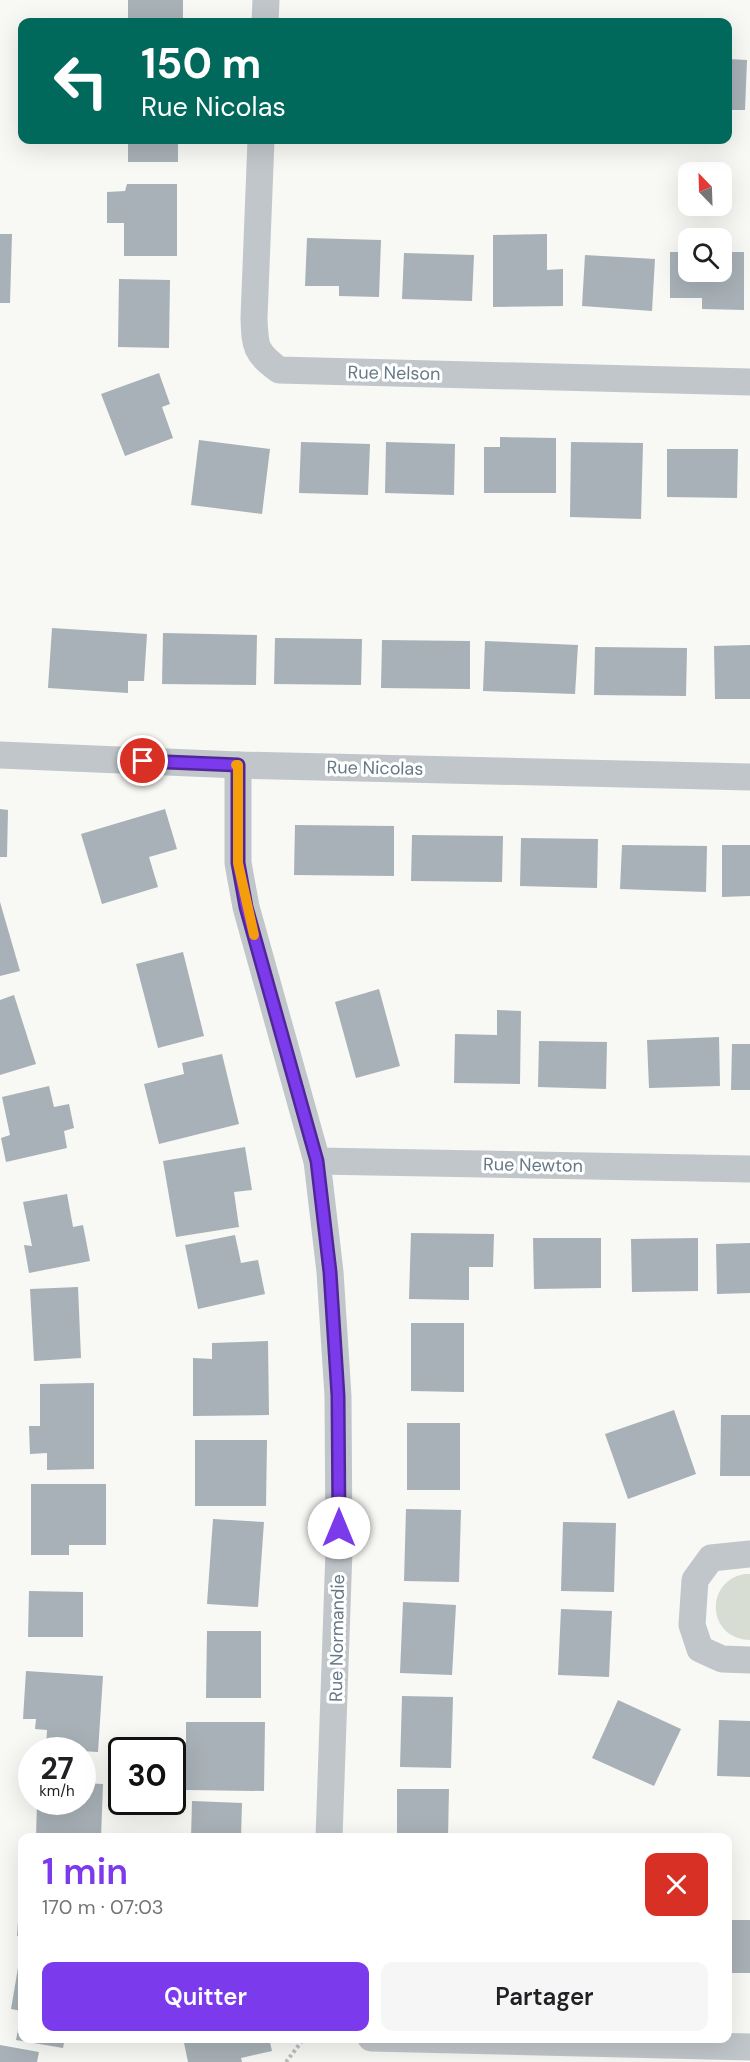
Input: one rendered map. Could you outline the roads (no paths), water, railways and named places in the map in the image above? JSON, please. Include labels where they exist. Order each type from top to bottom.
[{"type":"street","points":[[265,18],[266,0]]},
{"type":"street","name":"Rue Nelson","points":[[261,144],[255,342],[263,358],[279,370],[750,382]]},
{"type":"street","name":"Rue Nicolas","points":[[0,755],[238,765],[750,777]]},
{"type":"street","name":"Rue Normandie","points":[[238,765],[238,863],[244,896],[317,1161],[330,1272],[338,1396],[339,1550],[329,1833]]},
{"type":"street","name":"Rue Newton","points":[[317,1161],[750,1169]]},
{"type":"street","points":[[750,1554],[711,1558],[694,1580],[692,1625],[700,1648],[722,1659],[750,1660]]},
{"type":"street","points":[[582,2043],[750,2047]]}]
